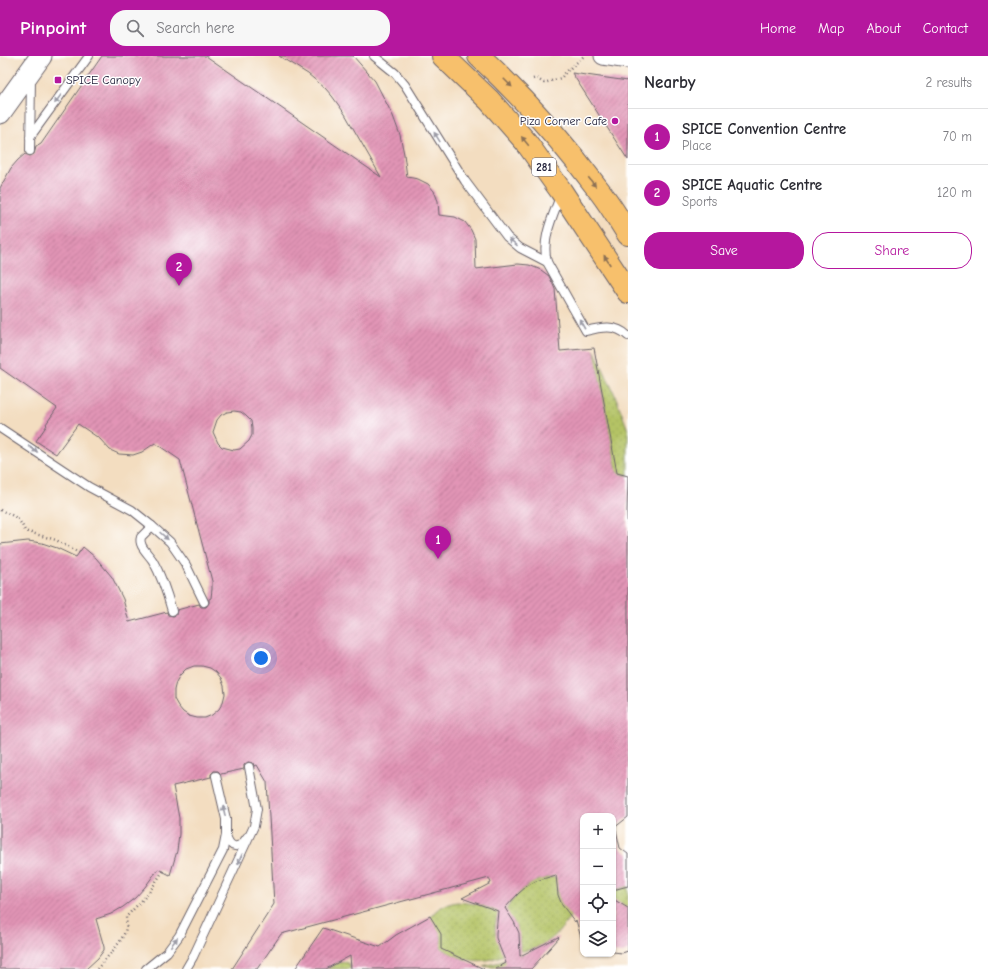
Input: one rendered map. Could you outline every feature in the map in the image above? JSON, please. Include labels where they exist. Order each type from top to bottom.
[{"type":"main road","name":"281","points":[[443,56],[489,100],[526,142],[562,191],[628,292]]},
{"type":"main road","name":"281","points":[[480,56],[510,85],[558,138],[602,194],[628,234]]},
{"type":"street","points":[[603,56],[628,60]]},
{"type":"street","points":[[0,113],[36,62]]},
{"type":"lane","points":[[30,137],[89,56]]},
{"type":"lane","points":[[374,56],[394,73],[406,86],[464,181],[507,237],[520,248],[546,262]]},
{"type":"lane","points":[[30,151],[36,62]]},
{"type":"lane","points":[[562,191],[544,243],[546,262],[586,331],[606,327],[615,328],[624,332],[628,336]]},
{"type":"lane","points":[[0,428],[89,487],[132,510],[152,526],[170,542],[186,565],[204,602]]},
{"type":"lane","points":[[152,526],[141,537],[140,544],[159,572],[165,585],[172,611]]},
{"type":"lane","points":[[186,969],[200,943],[254,826],[257,808],[249,768]]},
{"type":"lane","points":[[146,969],[168,952],[179,936],[223,850],[226,834],[226,819],[216,776]]},
{"type":"lane","points":[[226,834],[230,844],[238,847],[244,842],[254,826]]},
{"type":"path","points":[[510,85],[536,78],[544,83],[561,78],[584,56]]},
{"type":"path","points":[[0,510],[21,522],[25,531],[56,540],[79,553]]},
{"type":"path","points":[[96,969],[116,946],[124,933],[126,927],[126,917],[148,894],[163,871]]},
{"type":"green space","points":[[594,349],[615,395],[628,430],[628,476],[617,472]]},
{"type":"green space","points":[[552,877],[560,879],[558,884],[558,894],[564,907],[571,915],[556,935],[543,945],[520,951],[517,929],[513,921],[505,912],[513,899],[524,888],[537,881]]},
{"type":"green space","points":[[628,886],[628,908],[616,906],[616,890]]},
{"type":"green space","points":[[457,902],[478,904],[499,913],[495,930],[500,943],[508,952],[482,961],[464,959],[440,947],[441,935],[429,920],[431,916],[440,908]]},
{"type":"green space","points":[[516,955],[528,955],[516,963],[507,966],[483,966],[500,962]]},
{"type":"green space","points":[[345,962],[349,964],[351,969],[326,969],[337,963]]},
{"type":"building","points":[[102,56],[206,56],[381,177],[345,114],[332,96],[308,74],[279,56],[353,56],[375,81],[393,116],[400,135],[407,177],[418,179],[428,184],[434,191],[438,201],[439,215],[455,217],[465,222],[471,230],[475,239],[476,269],[518,264],[529,265],[541,270],[549,276],[555,289],[560,351],[594,348],[617,473],[628,476],[628,817],[616,826],[616,813],[580,813],[580,934],[576,920],[575,922],[562,905],[558,895],[556,875],[536,881],[527,886],[505,908],[519,933],[520,956],[558,937],[559,938],[531,969],[495,969],[506,963],[496,938],[498,911],[462,898],[491,883],[489,878],[281,934],[257,969],[232,969],[274,904],[267,782],[257,765],[254,766],[253,763],[248,762],[244,765],[244,769],[221,774],[218,771],[214,771],[211,774],[211,777],[173,786],[179,818],[179,834],[177,851],[170,875],[158,869],[135,898],[111,914],[96,919],[104,950],[86,969],[0,969],[0,544],[28,541],[42,543],[76,557],[83,547],[96,558],[112,577],[123,599],[129,622],[167,612],[168,615],[173,616],[176,615],[177,610],[199,604],[201,607],[206,607],[209,603],[209,599],[211,598],[212,589],[212,581],[180,460],[155,443],[142,452],[133,455],[119,454],[110,450],[100,439],[78,424],[56,454],[36,441],[57,408],[0,368],[0,188],[11,168],[18,160],[25,154],[30,156],[34,154],[36,147],[41,144]],"holes":[[[227,412],[241,412],[251,421],[252,435],[249,441],[240,449],[234,450],[222,447],[218,443],[213,432],[217,420],[221,415]],[[194,666],[210,668],[221,678],[225,694],[219,709],[212,715],[205,718],[197,718],[189,716],[178,706],[174,699],[174,690],[176,682],[186,669]]]},
{"type":"building","name":"Piza Corner Cafe","points":[[572,73],[628,81],[628,160]]},
{"type":"building","points":[[616,830],[620,848],[628,854],[628,886],[616,889]]},
{"type":"building","points":[[616,901],[628,908],[628,951],[622,953],[616,952]]},
{"type":"building","points":[[430,916],[441,934],[441,949],[484,969],[351,969],[350,956],[326,969],[295,969],[323,928],[380,947],[396,935]]},
{"type":"place","name":"SPICE Canopy","points":[[58,80]]},
{"type":"place","name":"Piza Corner Cafe","points":[[615,121]]},
{"type":"place","name":"SPICE Aquatic Centre","points":[[179,286]]},
{"type":"place","name":"SPICE Convention Centre","points":[[438,559]]}]
